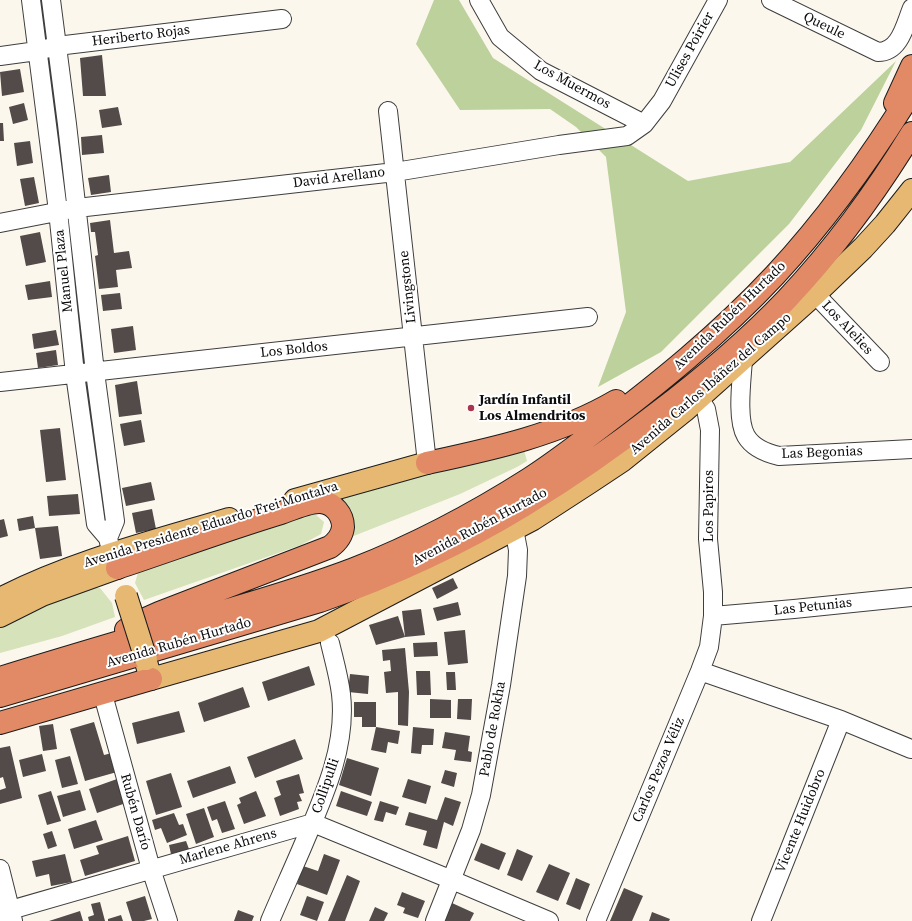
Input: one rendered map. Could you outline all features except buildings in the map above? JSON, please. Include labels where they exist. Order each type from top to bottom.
[{"type":"highway","points":[[870,156],[912,66]]},
{"type":"highway","points":[[870,156],[912,91]]},
{"type":"highway","name":"Avenida Rubén Hurtado","points":[[0,696],[320,601],[361,586],[422,560],[505,517],[568,478],[627,436],[727,356],[770,317],[803,282],[867,201],[912,133]]},
{"type":"highway","name":"Avenida Rubén Hurtado","points":[[0,678],[302,588],[355,568],[418,540],[491,502],[532,477],[624,410],[694,353],[758,294],[803,244],[836,203],[870,156]]},
{"type":"highway","points":[[427,463],[502,446],[538,436],[585,418],[631,393],[694,353]]},
{"type":"highway","points":[[91,650],[159,613],[330,547],[336,543],[342,532],[342,520],[340,514],[332,506],[326,503],[314,502],[255,521],[112,554]]},
{"type":"highway","points":[[0,723],[151,679]]},
{"type":"main road","name":"Avenida Carlos Ibáñez del Campo","points":[[151,679],[320,630],[533,519],[623,460],[699,398],[815,294],[863,248],[910,198]]},
{"type":"main road","name":"Avenida Presidente Eduardo Frei Montalva","points":[[0,599],[28,585],[84,563],[112,554],[255,511],[427,463]]},
{"type":"main road","name":"Avenida Presidente Eduardo Frei Montalva","points":[[0,616],[42,595],[112,554]]},
{"type":"main road","name":"Manuel Plaza","points":[[112,554],[151,679]]},
{"type":"street","name":"Manuel Plaza","points":[[31,0],[58,211],[75,374],[96,524],[112,554]]},
{"type":"street","name":"Manuel Plaza","points":[[51,0],[77,208],[95,372],[115,521],[112,554]]},
{"type":"street","name":"Los Muermos","points":[[479,0],[500,37],[541,71],[644,124]]},
{"type":"street","name":"Ulises Poirier","points":[[662,101],[718,0]]},
{"type":"street","name":"Queule","points":[[771,0],[878,52],[886,52],[898,41],[912,8]]},
{"type":"street","name":"Heriberto Rojas","points":[[0,56],[37,51],[57,46],[282,19]]},
{"type":"street","name":"David Arellano","points":[[0,223],[77,208],[395,172],[559,144],[628,136],[644,124],[662,101]]},
{"type":"street","name":"Livingstone","points":[[388,111],[427,463]]},
{"type":"street","name":"Los Alelies","points":[[815,294],[880,362]]},
{"type":"street","name":"Los Boldos","points":[[0,382],[588,317]]},
{"type":"street","name":"Las Begonias","points":[[743,359],[740,397],[741,424],[746,436],[756,447],[766,453],[779,456],[909,446]]},
{"type":"street","name":"Los Papiros","points":[[699,398],[706,409],[710,430],[708,539],[713,592],[713,616]]},
{"type":"street","name":"Pablo de Rokha","points":[[435,921],[471,830],[481,794],[501,685],[517,576],[518,550],[514,529]]},
{"type":"street","name":"Las Petunias","points":[[713,616],[794,610],[912,597]]},
{"type":"street","name":"Carlos Pezoa Véliz","points":[[596,921],[709,648],[713,616]]},
{"type":"street","name":"Collipulli","points":[[270,921],[313,823],[332,774],[340,736],[342,715],[341,694],[330,643]]},
{"type":"street","points":[[700,671],[841,720],[911,749]]},
{"type":"street","name":"Rubén Darío","points":[[105,702],[151,869],[168,921]]},
{"type":"street","name":"Vicente Huidobro","points":[[761,921],[841,720]]},
{"type":"street","points":[[313,823],[549,921]]},
{"type":"street","name":"Marlene Ahrens","points":[[8,915],[151,869],[313,823]]},
{"type":"street","points":[[0,869],[8,915]]},
{"type":"green space","points":[[434,0],[459,0],[493,58],[688,181],[790,162],[896,61],[861,130],[789,224],[661,352],[598,387],[626,312],[606,157],[576,127],[550,109],[460,110],[416,44]]},
{"type":"green space","points":[[524,450],[527,461],[517,467],[460,494],[346,539],[337,498]]},
{"type":"green space","points":[[295,514],[316,515],[324,522],[321,534],[301,545],[144,600],[135,583],[139,569]]},
{"type":"green space","points":[[85,588],[100,588],[112,603],[115,617],[62,636],[0,653],[0,625]]},
{"type":"place","name":"Jardín Infantil Los Almendritos","points":[[471,408]]}]
